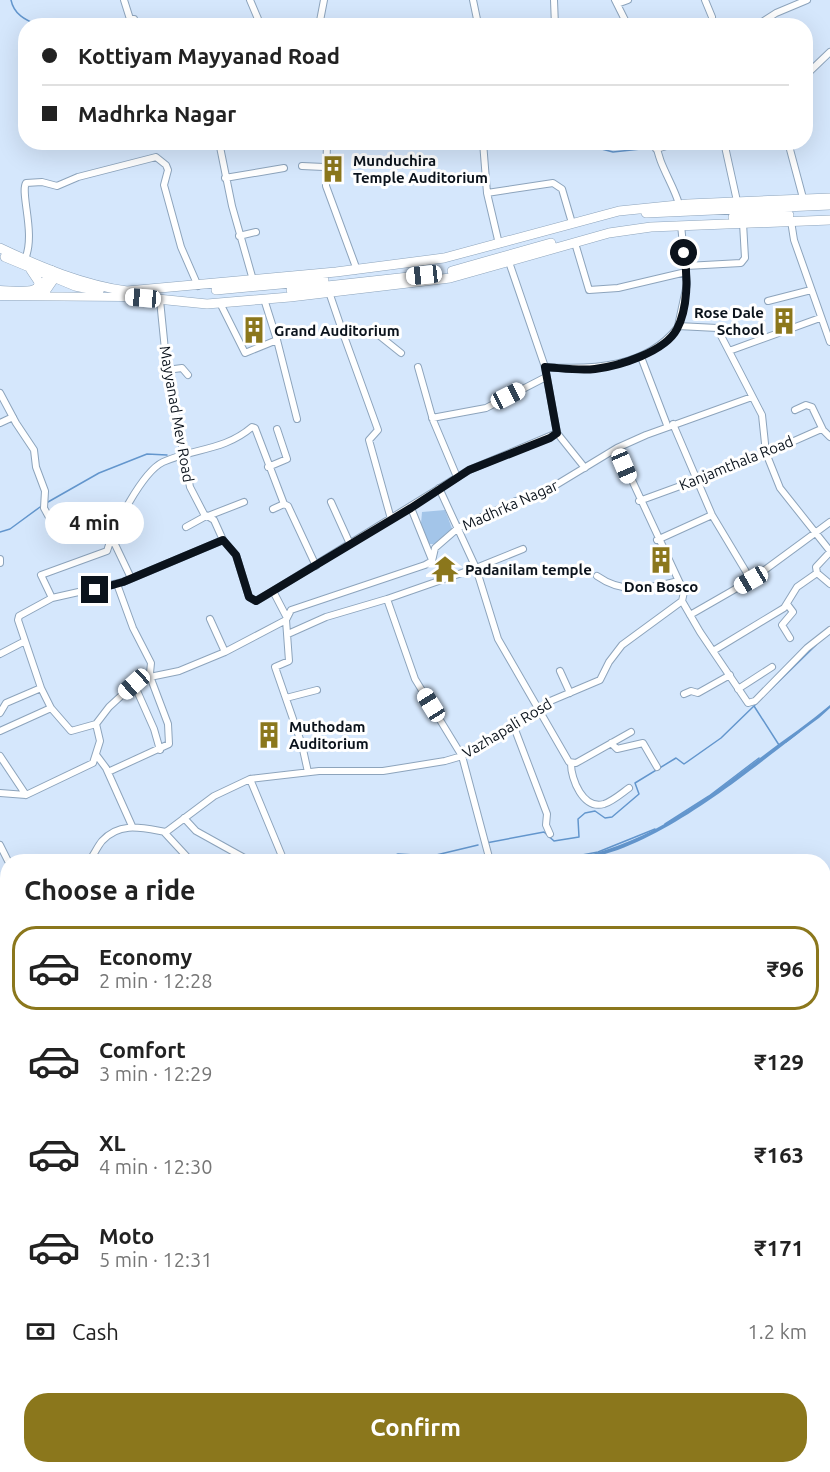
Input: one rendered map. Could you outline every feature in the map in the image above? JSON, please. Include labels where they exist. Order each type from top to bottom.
[{"type":"highway","points":[[52,275],[127,291],[198,286],[357,270],[444,258],[618,211],[679,204],[830,198]]},
{"type":"highway","points":[[180,287],[208,290],[256,288],[445,265],[594,223],[638,214],[830,204]]},
{"type":"highway","points":[[185,302],[449,272],[597,231],[640,222],[830,214]]},
{"type":"highway","points":[[0,248],[75,286],[126,297],[220,303],[450,278],[609,232],[681,225],[830,219]]},
{"type":"highway","points":[[0,255],[27,263],[36,276],[36,293]]},
{"type":"main road","points":[[0,296],[36,293],[52,275]]},
{"type":"main road","points":[[0,290],[126,297]]},
{"type":"street","points":[[124,0],[130,18]]},
{"type":"street","points":[[250,0],[258,18]]},
{"type":"street","points":[[321,18],[324,0]]},
{"type":"street","points":[[473,0],[477,18]]},
{"type":"street","points":[[555,0],[555,18]]},
{"type":"street","points":[[624,18],[616,2],[628,0]]},
{"type":"street","points":[[705,0],[712,17]]},
{"type":"street","points":[[783,0],[787,9]]},
{"type":"street","points":[[771,18],[807,0]]},
{"type":"street","points":[[813,68],[830,52]]},
{"type":"street","points":[[220,150],[239,236],[253,280]]},
{"type":"street","points":[[326,150],[324,167],[326,186],[357,270]]},
{"type":"street","points":[[484,150],[487,193],[499,244]]},
{"type":"street","points":[[658,150],[679,204]]},
{"type":"street","points":[[726,150],[737,201]]},
{"type":"street","points":[[790,150],[803,198]]},
{"type":"street","points":[[27,263],[31,247],[30,221],[23,191],[26,183],[42,182],[57,186],[78,177],[156,157],[166,165],[168,170],[164,185],[181,247],[198,286]]},
{"type":"street","points":[[302,166],[324,167]]},
{"type":"street","points":[[225,178],[284,168]]},
{"type":"street","points":[[487,193],[553,183],[562,189],[572,223]]},
{"type":"street","points":[[792,221],[794,240],[830,342]]},
{"type":"street","points":[[575,243],[589,290],[618,288],[686,269],[741,263],[745,258],[743,223]]},
{"type":"street","points":[[545,367],[596,369],[641,357],[670,338],[678,327],[685,301],[686,269],[681,225]]},
{"type":"street","points":[[239,236],[256,231]]},
{"type":"street","points":[[509,262],[545,367],[557,433],[585,468]]},
{"type":"street","points":[[768,301],[811,290]]},
{"type":"street","points":[[329,292],[378,430],[369,440],[392,519]]},
{"type":"street","points":[[264,299],[278,340],[297,419]]},
{"type":"street","name":"Mayyanad Mev Road","points":[[160,300],[167,370],[190,487],[207,516],[214,520],[223,540],[236,555],[249,597],[256,601],[273,591]]},
{"type":"street","points":[[220,303],[245,353],[278,340]]},
{"type":"street","points":[[729,351],[820,318]]},
{"type":"street","points":[[678,327],[717,328],[762,416],[766,453],[780,488],[830,552],[816,567],[817,573],[830,584]]},
{"type":"street","points":[[344,336],[371,329],[400,353]]},
{"type":"street","points":[[641,357],[670,424],[698,479],[712,515],[751,580]]},
{"type":"street","points":[[418,367],[432,418],[457,477]]},
{"type":"street","points":[[167,370],[180,368],[189,375]]},
{"type":"street","points":[[432,418],[486,408],[546,377]]},
{"type":"street","points":[[0,393],[34,450],[36,467],[45,492],[44,508],[54,530],[90,518],[111,537],[131,578]]},
{"type":"street","name":"Madhrka Nagar","points":[[432,561],[435,548],[458,528],[516,501],[546,491],[617,448],[670,424],[752,397]]},
{"type":"street","points":[[795,410],[806,405],[812,407],[823,430],[830,437]]},
{"type":"street","points":[[0,423],[13,417]]},
{"type":"street","points":[[52,598],[41,575],[107,551],[111,537],[151,471],[162,463],[234,441],[252,427],[255,428],[284,504],[288,506],[316,566]]},
{"type":"street","points":[[268,467],[288,459],[277,429]]},
{"type":"street","name":"Kanjamthala Road","points":[[639,501],[823,430]]},
{"type":"street","points":[[308,772],[302,745],[275,667],[289,661],[286,618],[273,591],[411,508],[457,477],[557,433]]},
{"type":"street","points":[[617,448],[657,540],[684,592],[682,601],[748,703],[755,701],[807,648],[830,630]]},
{"type":"street","points":[[439,488],[476,568],[498,639],[571,764],[571,775],[579,792],[593,802],[604,804],[629,788]]},
{"type":"street","points":[[186,527],[244,502]]},
{"type":"street","points":[[331,502],[350,544]]},
{"type":"street","points":[[273,509],[284,504]]},
{"type":"street","points":[[223,540],[117,584],[52,598],[19,616],[41,688],[51,708],[71,731],[96,724],[109,707],[134,684],[148,678],[179,671],[225,652],[286,618],[291,610],[432,561],[411,508]]},
{"type":"street","points":[[657,540],[712,515]]},
{"type":"street","points":[[690,615],[751,580],[830,522]]},
{"type":"street","points":[[288,634],[326,617],[387,599],[523,549]]},
{"type":"street","points":[[713,651],[720,649],[736,635],[766,620],[787,604],[797,587],[817,573]]},
{"type":"street","points":[[597,576],[619,588],[629,590],[678,580]]},
{"type":"street","points":[[108,772],[168,747],[171,734],[148,678],[151,663],[133,628],[117,584]]},
{"type":"street","points":[[387,599],[415,679],[462,756],[488,854]]},
{"type":"street","name":"Vazhapali Rosd","points":[[250,779],[308,772],[383,771],[462,756],[514,727],[548,702],[600,680],[609,662],[622,645],[682,601]]},
{"type":"street","points":[[787,604],[792,612],[782,624],[790,638]]},
{"type":"street","points":[[210,619],[225,652]]},
{"type":"street","points":[[0,654],[25,641]]},
{"type":"street","points":[[738,689],[772,667]]},
{"type":"street","points":[[560,671],[570,693]]},
{"type":"street","points":[[684,694],[691,691],[698,693],[730,675]]},
{"type":"street","points":[[134,684],[154,729],[160,750]]},
{"type":"street","points":[[0,713],[6,703],[41,688]]},
{"type":"street","points":[[286,698],[317,690]]},
{"type":"street","points":[[0,731],[51,708]]},
{"type":"street","points":[[0,793],[26,795],[93,763],[100,741],[96,724]]},
{"type":"street","points":[[514,727],[547,814],[546,825],[550,834]]},
{"type":"street","points":[[571,764],[631,732]]},
{"type":"street","points":[[611,743],[617,749],[643,743],[657,767]]},
{"type":"street","points":[[0,756],[26,795]]},
{"type":"street","points":[[97,756],[108,772],[132,826]]},
{"type":"street","points":[[164,832],[182,823],[184,818],[214,796],[250,779],[280,854]]},
{"type":"street","points":[[184,818],[196,831],[237,854]]},
{"type":"street","points":[[94,854],[102,841],[115,831],[132,826],[164,832],[184,854]]},
{"type":"shaded area","points":[[445,510],[453,531],[436,544],[429,544],[421,524],[422,512]]},
{"type":"shaded area","points":[[830,705],[830,708],[819,718],[698,808],[629,846],[604,854],[593,854],[646,834],[693,807]]},
{"type":"waterway","points":[[11,0],[15,10],[24,18]]},
{"type":"waterway","points":[[605,150],[613,152],[632,150]]},
{"type":"waterway","points":[[48,502],[99,473],[147,454],[167,455]]},
{"type":"waterway","points":[[0,532],[10,529],[40,507]]},
{"type":"waterway","points":[[770,690],[816,645]]},
{"type":"waterway","points":[[486,843],[544,832],[554,841],[579,837],[578,819],[585,813],[595,811],[605,818],[612,817],[639,794],[635,783],[676,758],[684,764],[721,738],[756,704]]},
{"type":"waterway","points":[[754,706],[779,745]]},
{"type":"waterway","points":[[786,742],[799,732]]},
{"type":"waterway","points":[[665,824],[709,796],[759,758]]},
{"type":"waterway","points":[[587,854],[598,852],[655,829]]},
{"type":"waterway","points":[[440,854],[478,845]]},
{"type":"place","name":"Munduchira Temple Auditorium","points":[[333,169]]},
{"type":"place","name":"Rose Dale School","points":[[784,321]]},
{"type":"place","name":"Grand Auditorium","points":[[254,330]]},
{"type":"place","name":"Don Bosco","points":[[661,560]]},
{"type":"place","name":"Padanilam temple","points":[[445,569]]},
{"type":"place","name":"Muthodam Auditorium","points":[[269,735]]},
{"type":"route","points":[[95,590],[123,582],[223,540],[236,555],[249,597],[256,601],[411,508],[469,470],[550,438],[557,433],[545,367],[596,369],[641,357],[670,338],[678,327],[685,301],[687,284],[684,253]]}]
